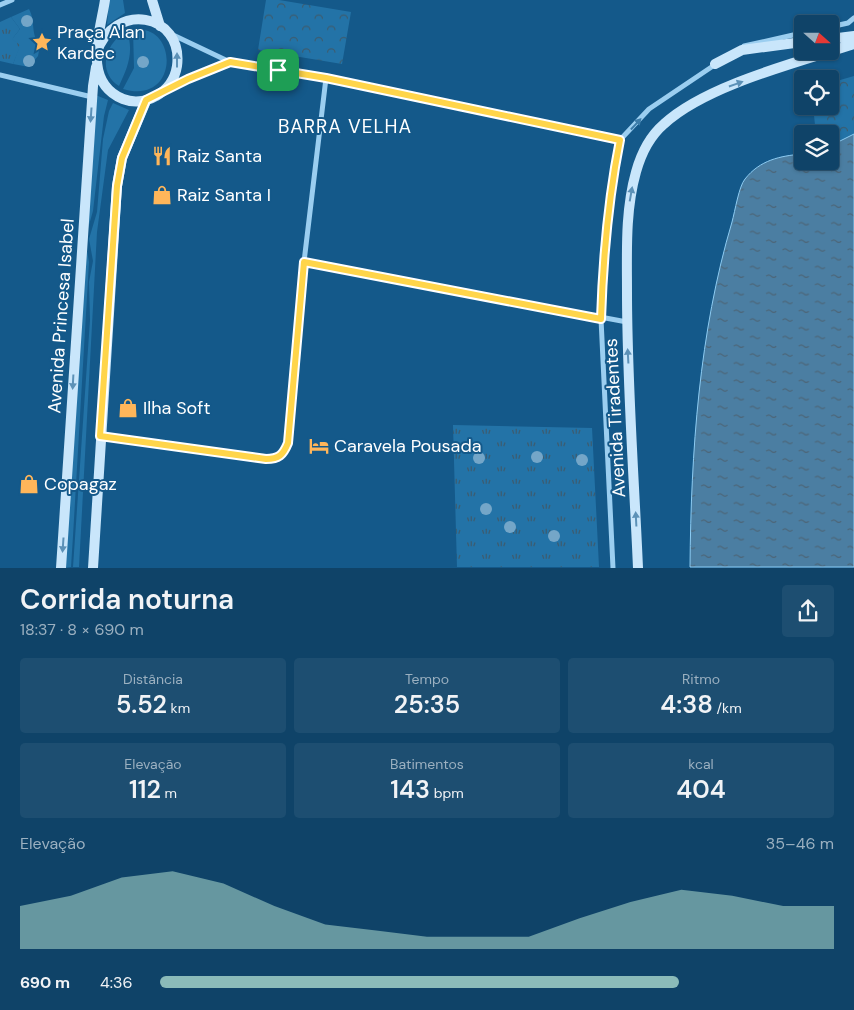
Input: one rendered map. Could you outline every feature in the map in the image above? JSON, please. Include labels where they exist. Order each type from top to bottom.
[{"type":"main road","points":[[105,0],[96,54],[96,67],[103,83],[116,96],[125,100],[146,100],[162,93],[171,84],[176,72],[178,58],[176,46],[164,29],[152,0]]},
{"type":"main road","points":[[96,54],[100,42],[107,31],[117,24],[139,18],[164,29]]},
{"type":"main road","points":[[839,38],[854,36]]},
{"type":"main road","points":[[715,64],[742,50],[794,43]]},
{"type":"main road","name":"Avenida Tiradentes","points":[[638,568],[627,322],[627,224],[636,173],[651,139],[663,124],[688,104],[728,86],[854,44]]},
{"type":"main road","name":"Avenida Princesa Isabel","points":[[62,568],[92,97],[96,67]]},
{"type":"main road","points":[[93,568],[117,186],[122,158],[146,100]]},
{"type":"street","points":[[0,4],[12,0]]},
{"type":"street","points":[[839,25],[848,23],[854,18]]},
{"type":"street","points":[[164,29],[230,62],[326,78],[620,140],[649,109],[732,52],[750,44],[794,35]]},
{"type":"street","points":[[162,93],[188,79],[230,62]]},
{"type":"street","points":[[0,75],[92,97]]},
{"type":"street","points":[[100,436],[266,459],[276,459],[284,453],[288,443],[304,262],[326,78]]},
{"type":"street","name":"Avenida Tiradentes","points":[[613,568],[601,319],[604,241],[610,188],[620,140]]},
{"type":"street","points":[[304,262],[601,319],[627,322]]},
{"type":"green space","points":[[109,0],[123,0],[125,13],[107,25]]},
{"type":"green space","points":[[266,0],[279,0],[351,12],[342,64],[258,50]]},
{"type":"green space","points":[[29,9],[35,37],[40,46],[38,56],[29,67],[13,64],[20,45],[12,39],[20,29],[11,17]]},
{"type":"green space","points":[[11,17],[20,29],[13,38],[21,45],[13,64],[0,61],[0,22]]},
{"type":"green space","points":[[133,30],[148,31],[159,38],[165,50],[167,63],[163,76],[155,86],[142,91],[123,89],[134,68]]},
{"type":"green space","points":[[127,31],[130,53],[119,86],[108,73],[106,57],[114,42]]},
{"type":"green space","points":[[854,76],[854,134],[839,142],[839,125],[815,125],[814,115],[839,115],[839,80]]},
{"type":"green space","points":[[93,94],[108,100],[104,116],[93,211],[85,239],[89,262],[73,536],[71,567],[64,568]]},
{"type":"green space","points":[[113,103],[129,110],[108,150],[97,232],[79,567],[73,567],[90,320],[89,282],[93,261],[89,239],[97,212],[103,139],[109,111]]},
{"type":"green space","points":[[453,425],[592,428],[599,567],[457,567]]},
{"type":"water","points":[[854,134],[854,567],[690,567],[692,480],[704,350],[721,264],[741,187],[745,179],[757,167],[771,160],[786,156],[794,155],[794,170],[839,170],[839,142]]},
{"type":"place","name":"Praça Alan Kardec","points":[[42,42]]},
{"type":"place","name":"Raiz Santa","points":[[162,156]]},
{"type":"place","name":"Raiz Santa I","points":[[162,195]]},
{"type":"place","name":"Ilha Soft","points":[[128,408]]},
{"type":"place","name":"Caravela Pousada","points":[[319,446]]},
{"type":"place","name":"Copagaz","points":[[29,484]]},
{"type":"district","name":"BARRA VELHA","points":[[345,126]]},
{"type":"route","points":[[230,62],[278,70],[326,78],[620,140],[610,188],[603,250],[601,319],[304,262],[288,443],[284,453],[276,459],[266,459],[100,436],[117,186],[122,158],[146,100],[154,98],[188,79],[230,62]]}]
